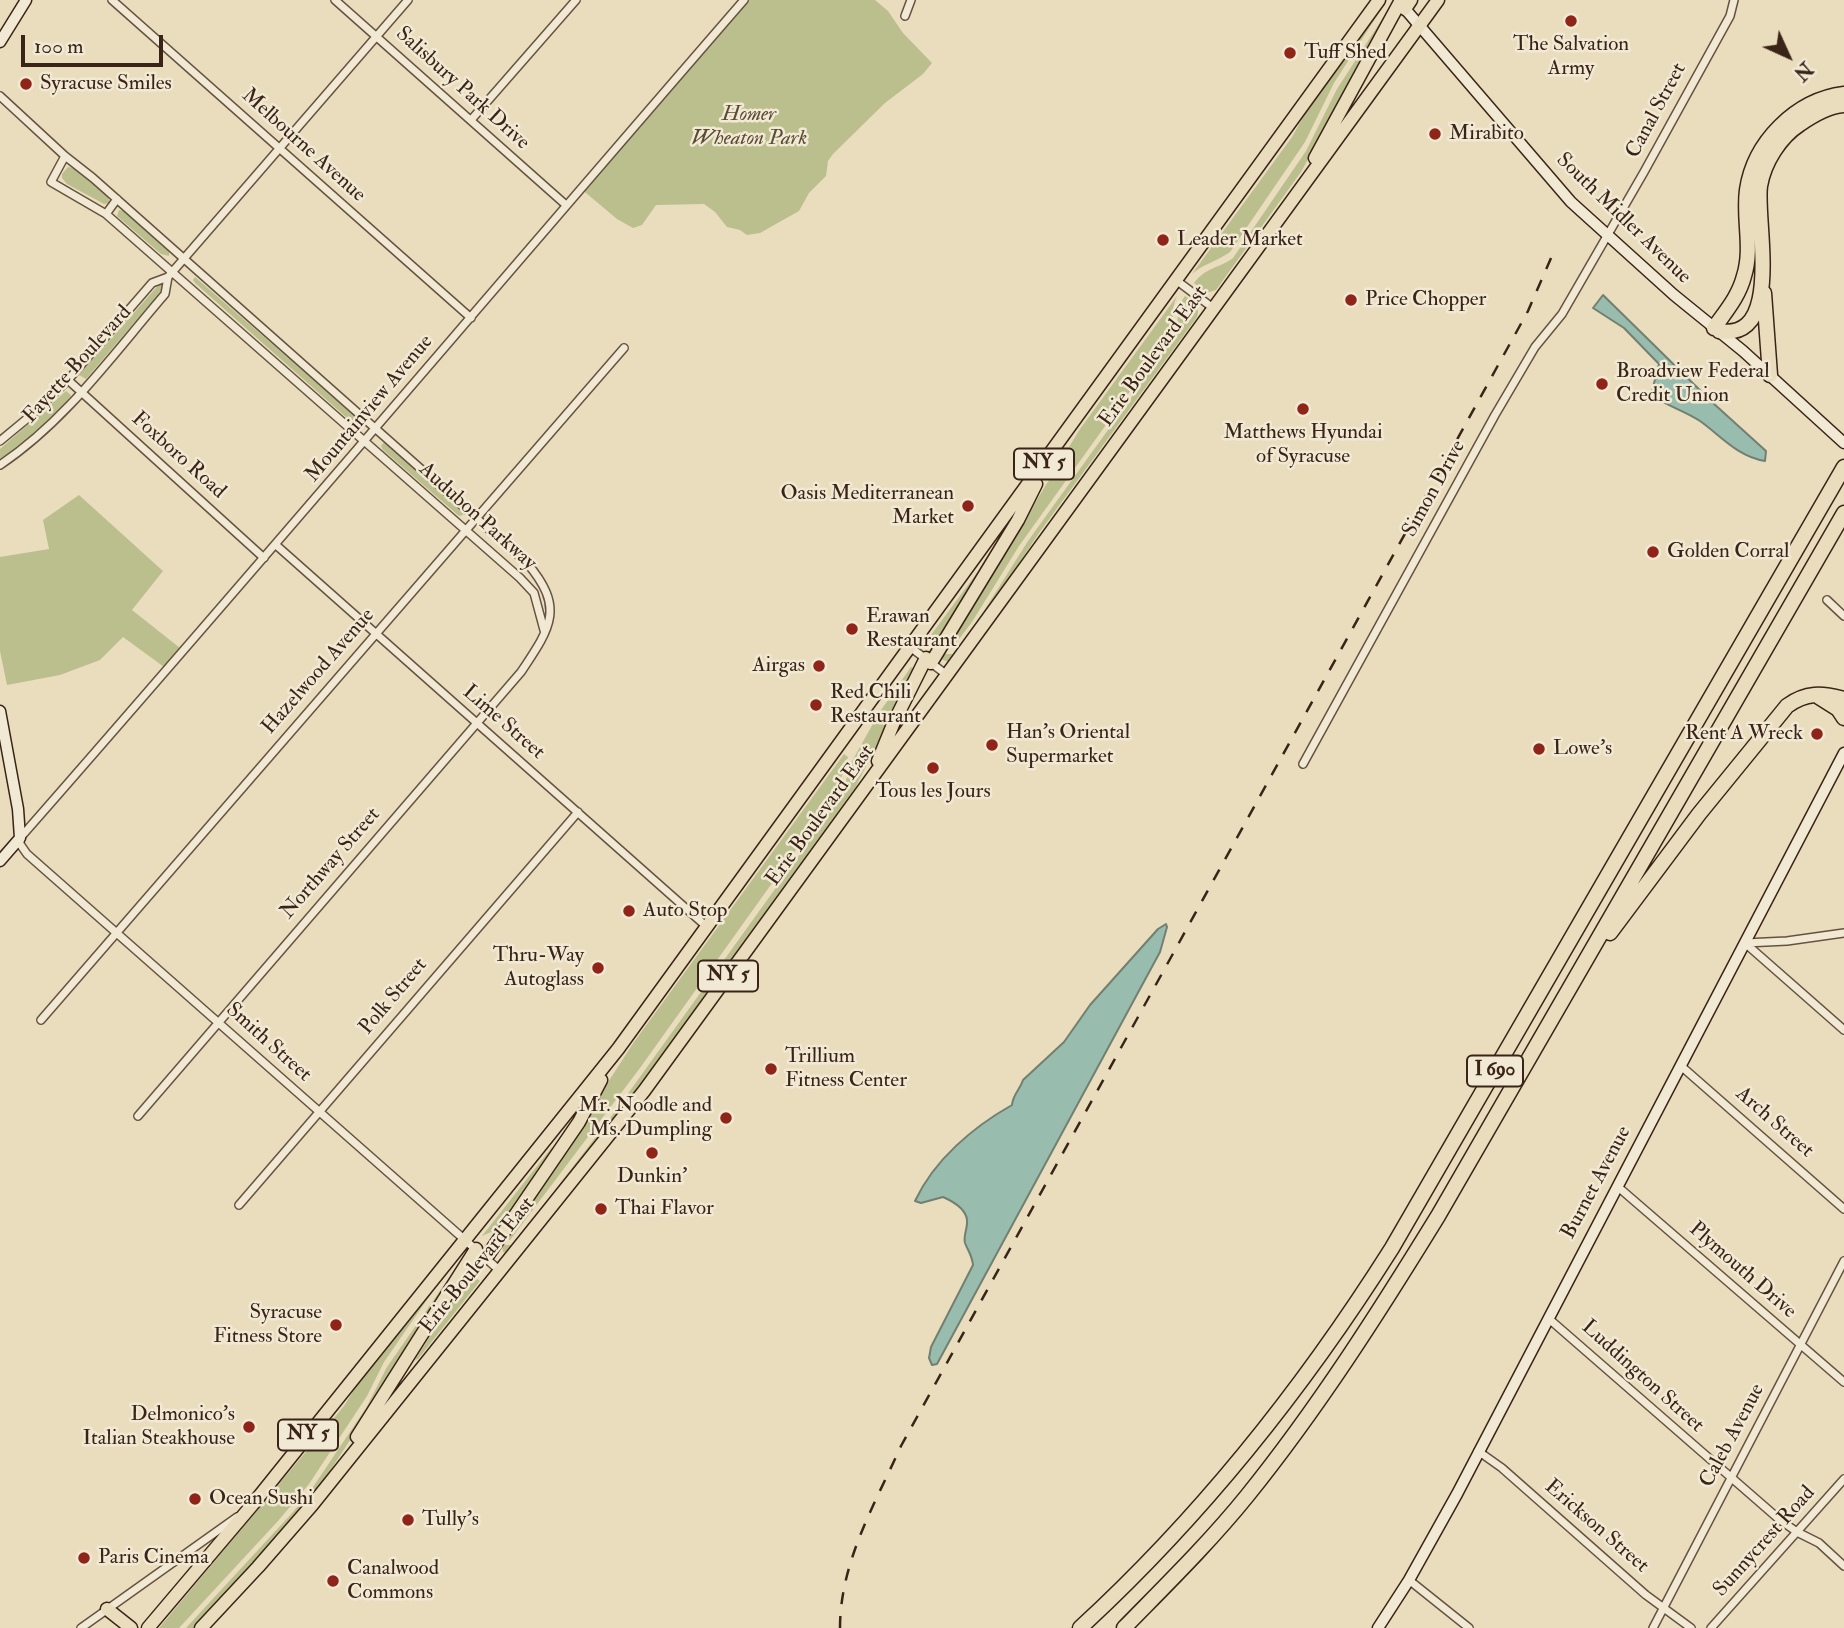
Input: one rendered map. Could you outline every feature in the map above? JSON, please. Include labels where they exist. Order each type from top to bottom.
[{"type":"highway","points":[[1764,282],[1753,317],[1740,328],[1726,332],[1717,329],[1736,298],[1744,278],[1748,260],[1747,192],[1757,158],[1769,138],[1790,117],[1812,103],[1831,95],[1844,94]]},
{"type":"highway","points":[[1770,375],[1758,205],[1760,183],[1779,143],[1795,127],[1811,116],[1844,105]]},
{"type":"highway","name":"I 690","points":[[1080,1628],[1168,1542],[1223,1482],[1284,1406],[1356,1305],[1392,1248],[1844,467]]},
{"type":"highway","name":"I 690","points":[[1124,1628],[1232,1514],[1320,1401],[1376,1318],[1438,1216],[1844,513]]},
{"type":"highway","points":[[1559,1006],[1699,814],[1776,717],[1794,701],[1815,694],[1844,699]]},
{"type":"highway","points":[[1815,694],[1838,709],[1844,718]]},
{"type":"main road","name":"Erie Boulevard East","points":[[148,1628],[249,1509],[618,1049],[1379,0]]},
{"type":"main road","name":"Erie Boulevard East","points":[[201,1628],[258,1567],[325,1487],[644,1091],[1438,0]]},
{"type":"main road","points":[[1299,189],[1360,72],[1403,3]]},
{"type":"main road","points":[[872,778],[894,722],[928,661],[1018,520],[1054,449]]},
{"type":"main road","points":[[325,1487],[481,1254],[579,1122],[618,1049]]},
{"type":"main road","points":[[107,1609],[131,1628]]},
{"type":"street","points":[[0,42],[26,0]]},
{"type":"street","name":"Melbourne Avenue","points":[[112,0],[471,318]]},
{"type":"street","name":"Salisbury Park Drive","points":[[335,0],[566,205]]},
{"type":"street","name":"Fayette Boulevard","points":[[0,441],[29,418],[68,380],[152,283],[171,274],[408,0]]},
{"type":"street","points":[[471,120],[576,0]]},
{"type":"street","name":"Mountainview Avenue","points":[[20,838],[276,545],[744,0]]},
{"type":"street","points":[[905,16],[911,0]]},
{"type":"street","name":"Canal Street","points":[[1607,236],[1730,16],[1734,0]]},
{"type":"street","name":"South Midler Avenue","points":[[1403,3],[1419,26],[1571,202],[1844,443]]},
{"type":"street","name":"Audubon Parkway","points":[[0,96],[527,563],[544,583],[547,591],[551,620],[544,630]]},
{"type":"street","name":"Audubon Parkway","points":[[65,156],[51,182],[82,198],[106,215],[467,529],[534,593],[544,630]]},
{"type":"street","points":[[106,215],[117,198]]},
{"type":"street","name":"Simon Drive","points":[[1303,764],[1494,415],[1535,347],[1562,314],[1607,236]]},
{"type":"street","name":"Fayette Boulevard","points":[[0,465],[49,426],[81,391],[165,294],[171,274]]},
{"type":"street","points":[[1176,280],[1213,308]]},
{"type":"street","name":"Hazelwood Avenue","points":[[41,1020],[624,348]]},
{"type":"street","name":"Foxboro Road","points":[[68,380],[264,558]]},
{"type":"street","name":"Lime Street","points":[[276,545],[708,926]]},
{"type":"street","points":[[534,593],[547,591]]},
{"type":"street","points":[[1827,600],[1844,615]]},
{"type":"street","name":"Northway Street","points":[[138,1116],[521,672],[536,649],[544,630]]},
{"type":"street","points":[[910,647],[947,675]]},
{"type":"street","points":[[0,711],[18,809],[20,838],[0,861]]},
{"type":"street","name":"Burnet Avenue","points":[[1378,1628],[1409,1580],[1478,1451],[1842,759]]},
{"type":"street","name":"Polk Street","points":[[239,1205],[578,812]]},
{"type":"street","name":"Smith Street","points":[[20,838],[20,844],[27,854],[499,1270]]},
{"type":"street","points":[[1745,943],[1787,941],[1844,933]]},
{"type":"street","points":[[1745,943],[1844,1030]]},
{"type":"street","name":"Arch Street","points":[[1681,1066],[1844,1209]]},
{"type":"street","name":"Plymouth Drive","points":[[1617,1186],[1844,1382]]},
{"type":"street","name":"Caleb Avenue","points":[[1653,1628],[1844,1261]]},
{"type":"street","name":"Luddington Street","points":[[1548,1318],[1731,1478],[1844,1566]]},
{"type":"street","name":"Erickson Street","points":[[1478,1451],[1502,1468],[1663,1609],[1691,1628]]},
{"type":"street","name":"Sunnycrest Road","points":[[1717,1626],[1844,1479]]},
{"type":"street","points":[[82,1628],[249,1509]]},
{"type":"street","points":[[1409,1580],[1469,1628]]},
{"type":"green space","name":"Homer Wheaton Park","points":[[744,0],[875,0],[888,11],[903,33],[932,63],[923,74],[885,103],[833,154],[828,161],[826,176],[809,193],[799,211],[760,233],[747,235],[727,227],[715,212],[704,204],[656,205],[642,225],[633,228],[617,219],[580,188]]},
{"type":"green space","points":[[1381,6],[1334,83],[1305,142],[1230,252],[1192,274],[1292,137],[1312,101]]},
{"type":"green space","points":[[1386,13],[1387,16],[1301,172],[1216,290],[1207,293],[1194,283],[1203,274],[1233,258],[1306,151],[1337,89]]},
{"type":"green space","points":[[68,167],[93,182],[105,193],[110,203],[104,204],[67,184],[62,174]]},
{"type":"green space","points":[[119,210],[124,211],[169,251],[169,256],[161,254],[117,216]]},
{"type":"green space","points":[[195,277],[362,422],[361,427],[356,426],[195,283]]},
{"type":"green space","points":[[162,281],[163,289],[86,379],[79,375]]},
{"type":"green space","points":[[1177,296],[1169,337],[1019,546],[972,622],[953,647],[946,649],[1080,429]]},
{"type":"green space","points":[[1185,296],[1197,307],[1197,317],[1039,533],[955,659],[949,662],[943,660],[943,654],[953,654],[965,641],[1028,541],[1172,341]]},
{"type":"green space","points":[[66,391],[71,395],[59,412],[0,460],[0,449]]},
{"type":"green space","points":[[384,442],[464,512],[463,515],[459,516],[383,450],[381,446]]},
{"type":"green space","points":[[79,495],[163,571],[132,610],[180,648],[164,667],[123,637],[100,660],[60,675],[7,685],[0,651],[0,557],[49,549],[43,520]]},
{"type":"green space","points":[[991,554],[939,644],[932,641],[925,643]]},
{"type":"green space","points":[[911,667],[916,669],[855,788],[590,1153],[508,1253],[503,1252],[502,1245],[513,1245],[614,1113],[829,814],[843,791],[851,763],[879,713]]},
{"type":"green space","points":[[844,754],[848,757],[837,791],[820,816],[640,1068],[510,1240],[506,1240],[634,1042]]},
{"type":"green space","points":[[552,1147],[554,1148],[498,1236],[491,1232],[482,1236]]},
{"type":"green space","points":[[453,1262],[384,1362],[367,1396],[309,1484],[179,1628],[159,1628],[344,1406],[365,1372]]},
{"type":"green space","points":[[458,1265],[463,1269],[310,1501],[196,1628],[186,1628],[311,1490],[366,1408],[387,1367]]},
{"type":"green space","points":[[470,1274],[480,1281],[415,1360]]},
{"type":"shaded area","points":[[1603,295],[1766,451],[1765,461],[1738,451],[1700,421],[1651,395],[1659,364],[1624,328],[1593,308]]},
{"type":"shaded area","points":[[1166,924],[1160,952],[937,1364],[932,1365],[929,1358],[931,1347],[973,1265],[965,1243],[967,1220],[961,1209],[943,1197],[921,1203],[915,1201],[933,1172],[956,1146],[1012,1105],[1023,1080],[1064,1042],[1090,1005],[1158,929]]},
{"type":"railway","points":[[840,1628],[852,1557],[901,1446],[1528,311],[1555,249]]},
{"type":"place","name":"The Salvation Army","points":[[1571,21]]},
{"type":"place","name":"Tuff Shed","points":[[1290,53]]},
{"type":"place","name":"Syracuse Smiles","points":[[26,84]]},
{"type":"place","name":"Mirabito","points":[[1435,134]]},
{"type":"place","name":"Leader Market","points":[[1163,240]]},
{"type":"place","name":"Price Chopper","points":[[1351,300]]},
{"type":"place","name":"Broadview Federal Credit Union","points":[[1602,384]]},
{"type":"place","name":"Matthews Hyundai of Syracuse","points":[[1303,409]]},
{"type":"place","name":"Oasis Mediterranean Market","points":[[968,506]]},
{"type":"place","name":"Golden Corral","points":[[1653,552]]},
{"type":"place","name":"Erawan Restaurant","points":[[852,629]]},
{"type":"place","name":"Airgas","points":[[819,666]]},
{"type":"place","name":"Red Chili Restaurant","points":[[816,705]]},
{"type":"place","name":"Rent A Wreck","points":[[1817,734]]},
{"type":"place","name":"Han's Oriental Supermarket","points":[[992,745]]},
{"type":"place","name":"Lowe's","points":[[1539,749]]},
{"type":"place","name":"Tous les Jours","points":[[933,768]]},
{"type":"place","name":"Auto Stop","points":[[629,911]]},
{"type":"place","name":"Thru-Way Autoglass","points":[[598,968]]},
{"type":"place","name":"Trillium Fitness Center","points":[[771,1069]]},
{"type":"place","name":"Mr. Noodle and Ms. Dumpling","points":[[726,1118]]},
{"type":"place","name":"Dunkin'","points":[[652,1153]]},
{"type":"place","name":"Thai Flavor","points":[[601,1209]]},
{"type":"place","name":"Syracuse Fitness Store","points":[[336,1325]]},
{"type":"place","name":"Delmonico's Italian Steakhouse","points":[[249,1427]]},
{"type":"place","name":"Ocean Sushi","points":[[195,1499]]},
{"type":"place","name":"Tully's","points":[[408,1520]]},
{"type":"place","name":"Paris Cinema","points":[[84,1558]]},
{"type":"place","name":"Canalwood Commons","points":[[333,1581]]}]
